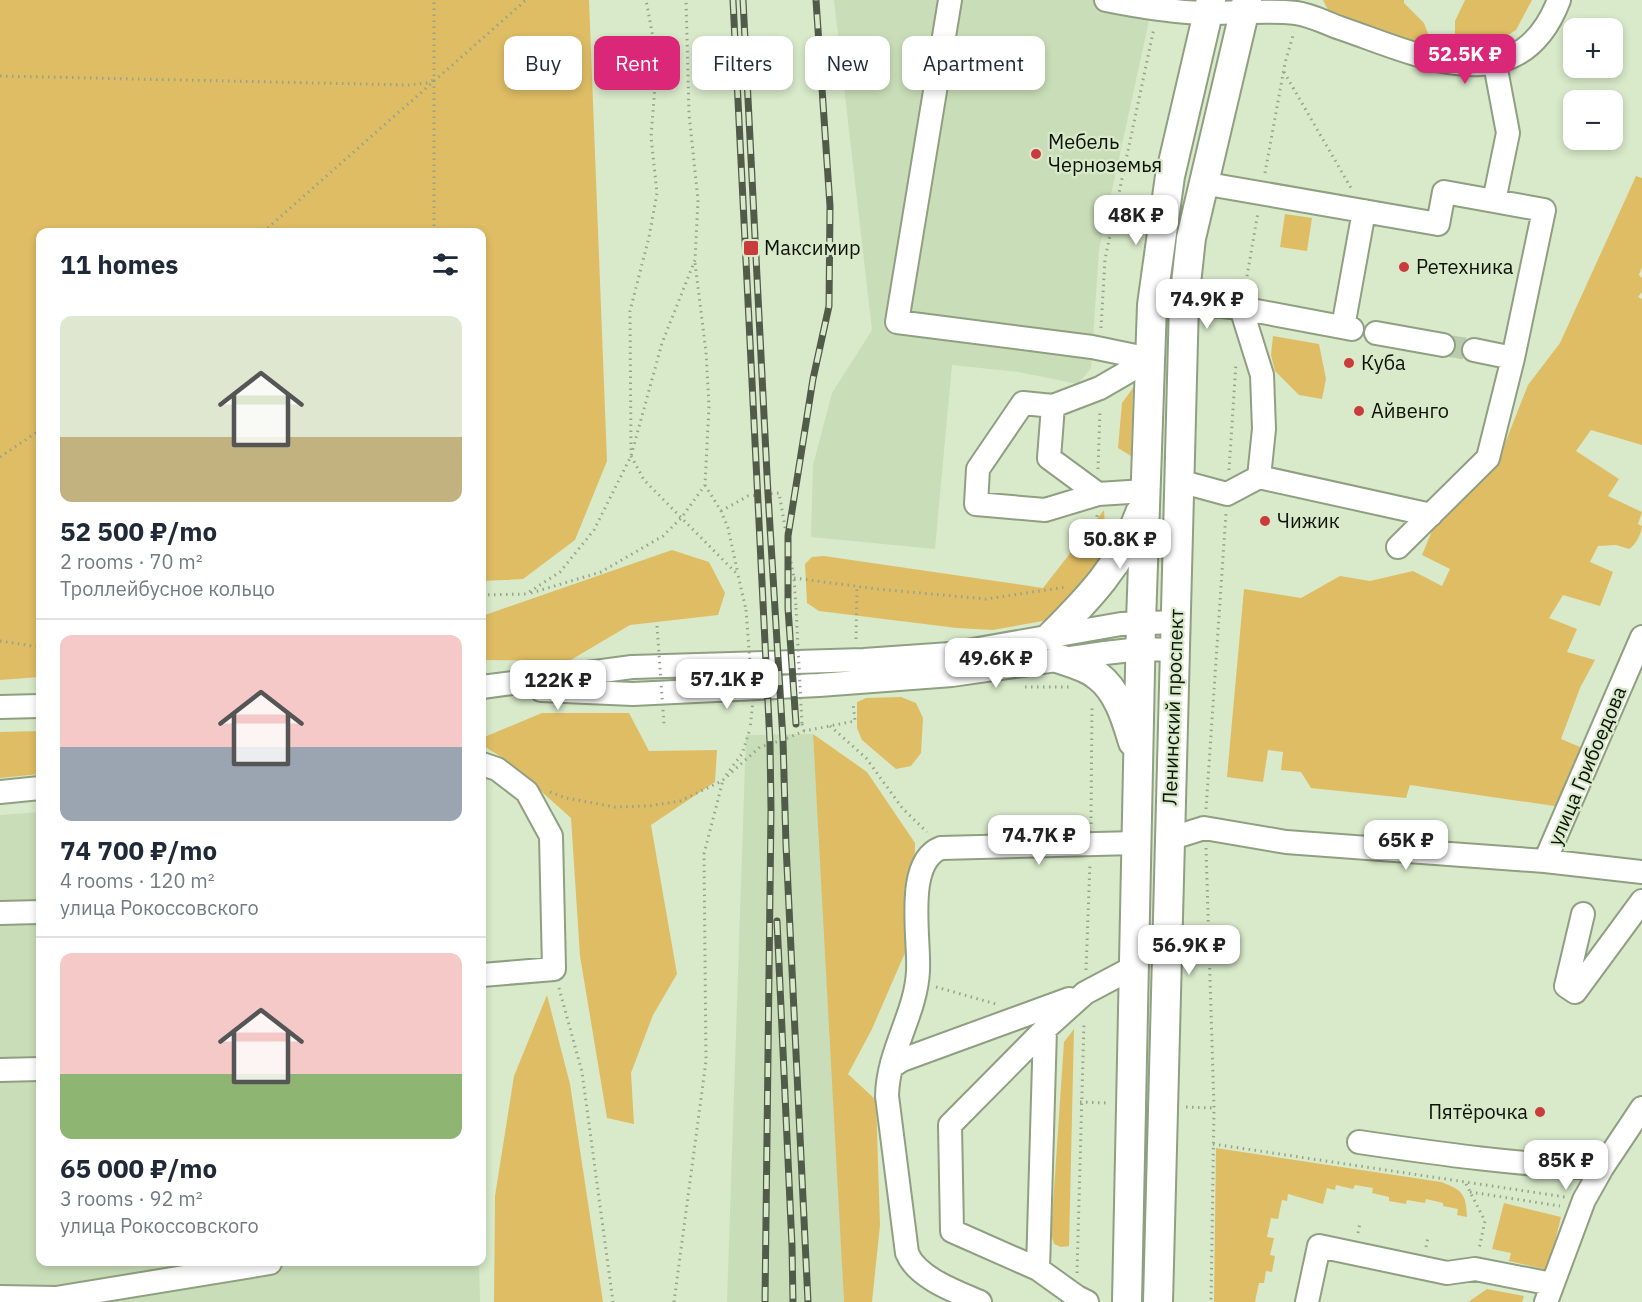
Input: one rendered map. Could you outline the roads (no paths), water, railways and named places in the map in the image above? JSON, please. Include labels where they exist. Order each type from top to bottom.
[{"type":"main road","name":"Ленинский проспект","points":[[1158,1302],[1184,302],[1191,238],[1202,183],[1246,5]]},
{"type":"main road","name":"Ленинский проспект","points":[[1127,1302],[1141,636],[1152,305],[1170,176],[1210,6]]},
{"type":"main road","points":[[1138,763],[1123,712],[1107,685],[1098,675],[1082,667],[1056,648],[1081,607],[1108,575],[1136,524],[1145,491]]},
{"type":"street","points":[[950,0],[897,322],[1101,349],[1150,359]]},
{"type":"street","points":[[1106,0],[1158,8],[1246,5],[1299,14],[1427,58],[1456,64],[1496,64],[1522,52],[1541,34],[1560,0]]},
{"type":"street","points":[[1494,201],[1508,133],[1496,64]]},
{"type":"street","points":[[1202,183],[1438,224],[1443,192],[1544,210],[1513,358],[1488,458],[1398,547]]},
{"type":"street","points":[[1184,302],[1241,308],[1347,328],[1364,211]]},
{"type":"street","points":[[1241,308],[1262,375],[1264,429],[1259,477]]},
{"type":"street","points":[[1376,333],[1443,345]]},
{"type":"street","points":[[1474,350],[1513,358]]},
{"type":"street","points":[[1145,491],[1098,494],[1045,510],[976,504],[978,470],[1023,404],[1053,406],[1100,388],[1150,359]]},
{"type":"street","points":[[1053,406],[1049,458],[1098,494]]},
{"type":"street","points":[[1179,481],[1227,494],[1259,477],[1431,515]]},
{"type":"street","points":[[486,687],[633,694],[935,676],[1056,648],[1141,636],[1175,636]]},
{"type":"street","name":"улица Грибоедова","points":[[1545,861],[1642,637]]},
{"type":"street","points":[[0,707],[36,706]]},
{"type":"street","points":[[486,765],[497,769],[527,792],[551,836],[554,969],[486,975]]},
{"type":"street","points":[[0,792],[36,788]]},
{"type":"street","points":[[1169,839],[1204,828],[1286,842],[1545,861],[1642,872]]},
{"type":"street","points":[[980,1302],[949,1289],[929,1277],[910,1261],[907,1253],[887,1096],[894,1053],[912,1005],[918,973],[918,879],[929,855],[941,848],[1137,843]]},
{"type":"street","points":[[1583,914],[1566,986],[1575,992],[1642,901]]},
{"type":"street","points":[[0,913],[36,912]]},
{"type":"street","points":[[891,1067],[902,1060],[1085,993],[1134,967]]},
{"type":"street","points":[[1079,1300],[1038,1269],[951,1231],[950,1125],[1045,1029],[1085,993]]},
{"type":"street","points":[[1038,1269],[1045,1029]]},
{"type":"street","points":[[0,1070],[36,1069]]},
{"type":"street","points":[[1307,1302],[1319,1246],[1447,1273],[1475,1269],[1549,1293],[1583,1204],[1602,1168],[1642,1108]]},
{"type":"street","points":[[1359,1142],[1468,1158],[1602,1168]]},
{"type":"street","points":[[0,1297],[56,1298],[252,1266]]},
{"type":"tunnel","points":[[1443,345],[1474,350]]},
{"type":"railway","points":[[733,0],[770,743],[765,1302]]},
{"type":"railway","points":[[743,0],[783,740],[808,1302]]},
{"type":"railway","points":[[796,724],[788,608],[788,536],[813,379],[829,306],[830,206],[816,0]]},
{"type":"railway","points":[[777,921],[793,1302]]},
{"type":"place","name":"Мебель Черноземья","points":[[1036,154]]},
{"type":"place","name":"Максимир","points":[[751,248]]},
{"type":"place","name":"Ретехника","points":[[1404,267]]},
{"type":"place","name":"Куба","points":[[1349,363]]},
{"type":"place","name":"Айвенго","points":[[1359,411]]},
{"type":"place","name":"Чижик","points":[[1265,521]]},
{"type":"place","name":"Пятёрочка","points":[[1540,1112]]}]
